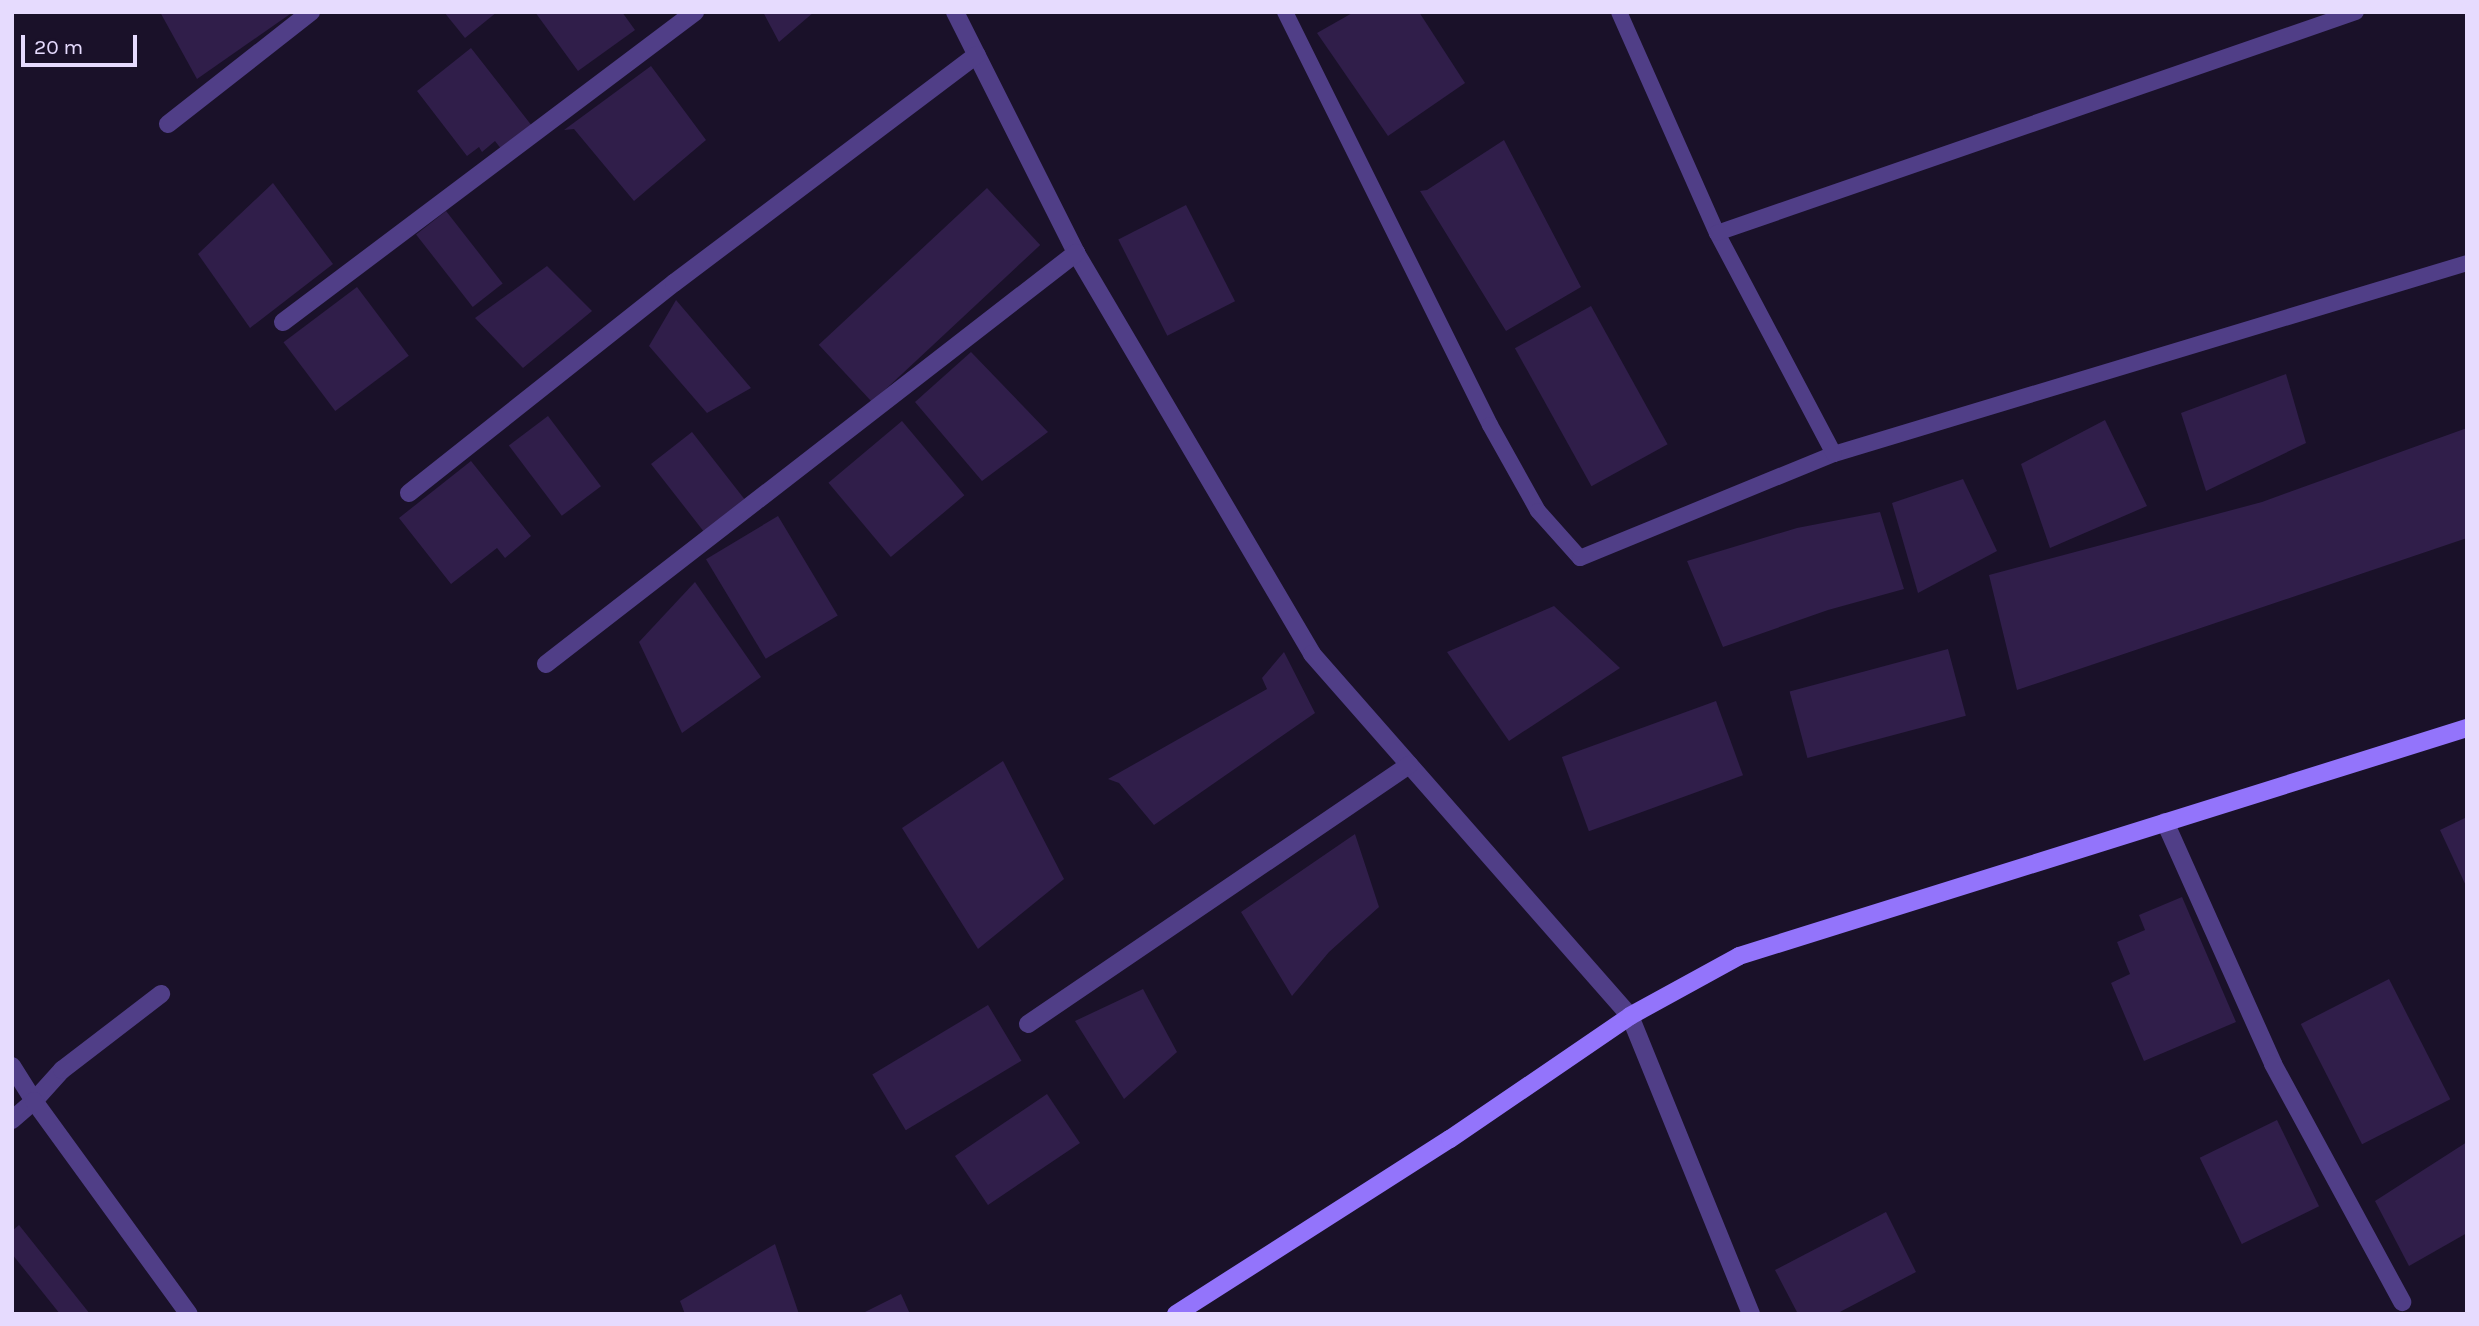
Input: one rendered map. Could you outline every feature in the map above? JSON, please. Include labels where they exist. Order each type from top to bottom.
[{"type":"main road","points":[[1175,1314],[1450,1139],[1630,1016],[1739,956],[2467,728]]},
{"type":"street","points":[[168,124],[312,12]]},
{"type":"street","points":[[283,322],[695,12]]},
{"type":"street","points":[[955,12],[1076,253],[1312,654],[1630,1016],[1751,1314]]},
{"type":"street","points":[[410,493],[674,283],[977,55]]},
{"type":"street","points":[[546,664],[1076,253]]},
{"type":"street","points":[[1028,1024],[1409,765]]},
{"type":"street","points":[[2165,821],[2273,1064],[2402,1303]]},
{"type":"street","points":[[12,1120],[34,1101],[62,1070],[160,994]]},
{"type":"street","points":[[12,1066],[34,1101],[189,1314]]},
{"type":"lane","points":[[1285,12],[1490,425],[1538,511],[1580,558],[1834,454],[2467,263]]},
{"type":"lane","points":[[1619,12],[1717,233],[1834,454]]},
{"type":"lane","points":[[1717,233],[2356,12]]},
{"type":"building","points":[[160,12],[293,12],[197,79]]},
{"type":"building","points":[[444,12],[497,12],[465,38]]},
{"type":"building","points":[[535,12],[622,12],[635,30],[578,71]]},
{"type":"building","points":[[763,12],[814,12],[779,42]]},
{"type":"building","points":[[1354,12],[1419,12],[1465,83],[1388,136],[1317,33]]},
{"type":"building","points":[[471,48],[532,126],[502,150],[495,141],[482,152],[479,147],[467,156],[417,91]]},
{"type":"building","points":[[651,66],[706,140],[634,201],[574,129],[564,130]]},
{"type":"building","points":[[1504,140],[1581,287],[1506,331],[1420,191],[1427,190]]},
{"type":"building","points":[[273,183],[333,264],[250,328],[198,254]]},
{"type":"building","points":[[987,188],[1040,245],[872,402],[819,345]]},
{"type":"building","points":[[1186,205],[1235,301],[1167,336],[1118,240]]},
{"type":"building","points":[[446,211],[503,283],[473,307],[416,234]]},
{"type":"building","points":[[547,266],[592,311],[523,368],[475,318]]},
{"type":"building","points":[[357,287],[409,356],[335,411],[284,342]]},
{"type":"building","points":[[676,300],[751,388],[707,413],[649,346]]},
{"type":"building","points":[[1591,306],[1668,444],[1592,486],[1515,348]]},
{"type":"building","points":[[971,352],[1048,432],[982,481],[915,402]]},
{"type":"building","points":[[2286,374],[2306,443],[2206,491],[2181,413]]},
{"type":"building","points":[[548,416],[601,486],[562,516],[509,445]]},
{"type":"building","points":[[2105,420],[2147,506],[2050,548],[2021,464]]},
{"type":"building","points":[[902,421],[964,495],[891,557],[828,483]]},
{"type":"building","points":[[2467,428],[2467,538],[2017,690],[1989,575],[2262,502]]},
{"type":"building","points":[[692,432],[744,499],[703,531],[651,464]]},
{"type":"building","points":[[471,461],[531,536],[505,558],[497,548],[451,584],[399,518]]},
{"type":"building","points":[[1963,479],[1997,551],[1918,593],[1892,503]]},
{"type":"building","points":[[1880,512],[1904,589],[1828,610],[1723,647],[1687,561],[1797,528]]},
{"type":"building","points":[[778,516],[838,615],[766,659],[706,559]]},
{"type":"building","points":[[695,582],[761,677],[682,733],[639,642]]},
{"type":"building","points":[[1554,606],[1620,668],[1509,741],[1447,652]]},
{"type":"building","points":[[1948,649],[1966,716],[1807,758],[1790,691]]},
{"type":"building","points":[[1284,652],[1315,713],[1154,825],[1119,783],[1108,779],[1267,689],[1262,678]]},
{"type":"building","points":[[1716,701],[1743,775],[1589,831],[1562,757]]},
{"type":"building","points":[[1003,761],[1064,879],[978,949],[902,828]]},
{"type":"building","points":[[2467,817],[2467,888],[2440,830]]},
{"type":"building","points":[[1355,834],[1379,907],[1329,952],[1292,996],[1241,912]]},
{"type":"building","points":[[2182,897],[2236,1022],[2144,1061],[2111,983],[2130,974],[2117,942],[2145,930],[2139,915]]},
{"type":"building","points":[[2389,979],[2450,1099],[2362,1144],[2301,1024]]},
{"type":"building","points":[[1143,989],[1177,1052],[1124,1099],[1075,1021]]},
{"type":"building","points":[[988,1005],[1021,1061],[906,1130],[872,1075]]},
{"type":"building","points":[[1047,1094],[1080,1143],[988,1205],[955,1156]]},
{"type":"building","points":[[2277,1120],[2319,1206],[2242,1244],[2200,1158]]},
{"type":"building","points":[[2467,1142],[2467,1233],[2409,1266],[2375,1201]]},
{"type":"building","points":[[1886,1212],[1916,1272],[1836,1314],[1798,1314],[1775,1270]]},
{"type":"building","points":[[19,1225],[90,1314],[60,1314],[12,1254],[12,1231]]},
{"type":"building","points":[[775,1244],[799,1314],[685,1314],[680,1301]]},
{"type":"building","points":[[901,1294],[910,1314],[861,1314]]}]
